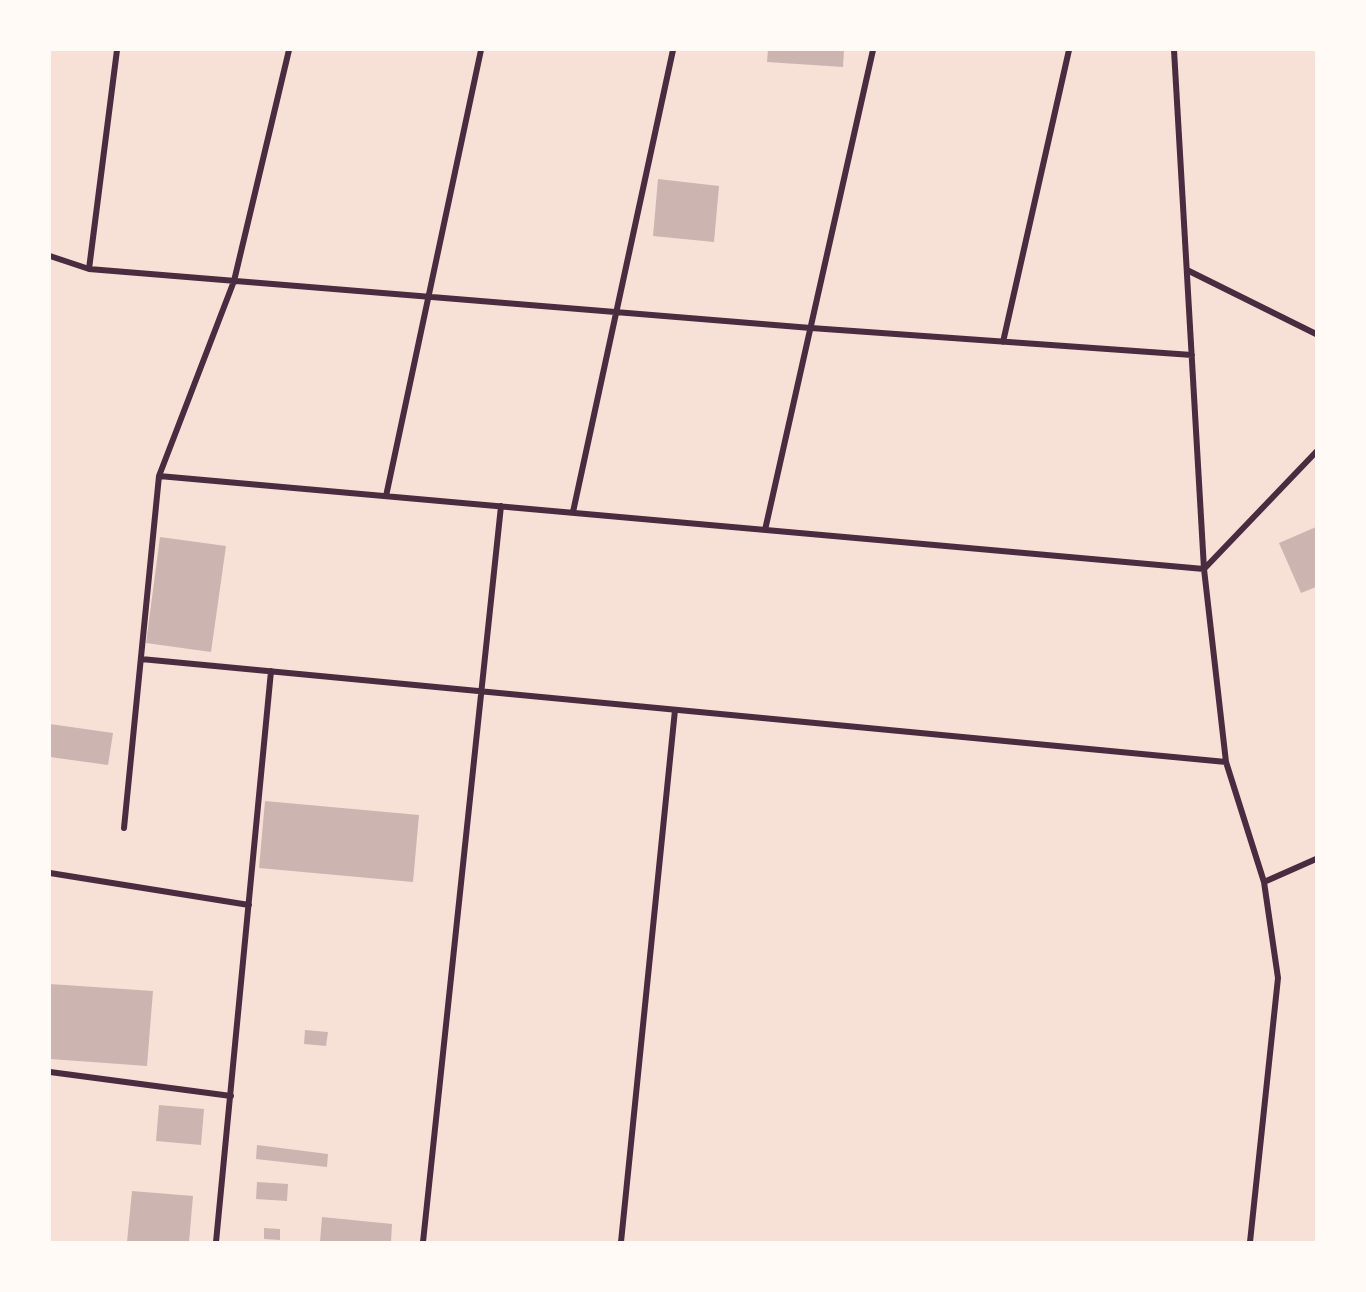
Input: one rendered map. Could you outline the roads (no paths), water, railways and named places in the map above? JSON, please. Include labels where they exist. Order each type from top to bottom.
[{"type":"street","points":[[89,269],[117,50]]},
{"type":"street","points":[[124,828],[159,476],[234,281],[289,50]]},
{"type":"street","points":[[386,496],[481,50]]},
{"type":"street","points":[[573,512],[673,50]]},
{"type":"street","points":[[765,530],[873,50]]},
{"type":"street","points":[[1003,342],[1069,50]]},
{"type":"street","points":[[1174,50],[1204,569],[1226,762],[1264,882],[1278,978],[1250,1242]]},
{"type":"street","points":[[50,256],[89,269],[811,328],[1192,355]]},
{"type":"street","points":[[1187,270],[1317,334]]},
{"type":"street","points":[[1204,569],[1317,452]]},
{"type":"street","points":[[159,476],[1204,569]]},
{"type":"street","points":[[423,1242],[501,506]]},
{"type":"street","points":[[141,659],[1226,762]]},
{"type":"street","points":[[216,1242],[271,671]]},
{"type":"street","points":[[621,1242],[675,710]]},
{"type":"street","points":[[1264,882],[1317,859]]},
{"type":"street","points":[[50,873],[249,905]]},
{"type":"street","points":[[50,1072],[231,1096]]}]
